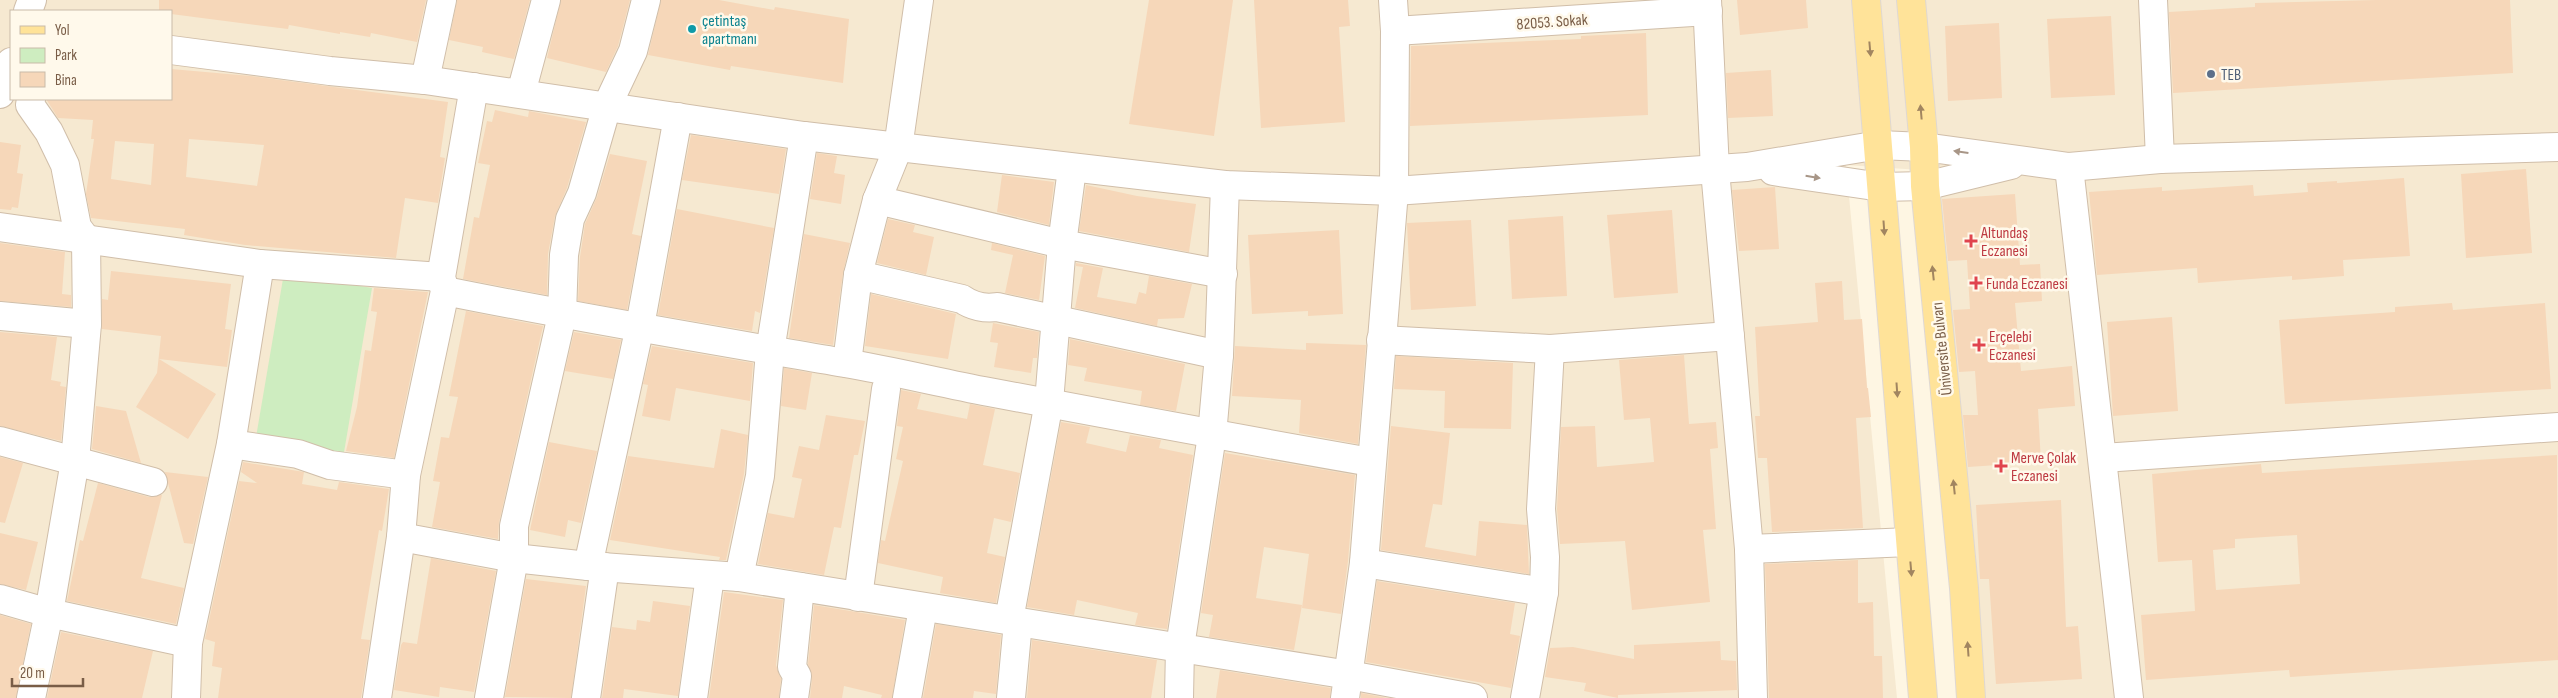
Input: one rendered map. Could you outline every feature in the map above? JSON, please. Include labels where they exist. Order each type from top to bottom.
[{"type":"main road","points":[[1866,0],[1923,698]]},
{"type":"main road","name":"Üniversite Bulvarı","points":[[1911,0],[1924,147],[1924,186],[1964,588],[1971,698]]},
{"type":"street","points":[[425,80],[442,0]]},
{"type":"street","points":[[521,93],[546,0]]},
{"type":"street","points":[[489,698],[514,558],[514,526],[562,315],[564,255],[570,219],[582,193],[607,106],[633,51],[646,0]]},
{"type":"street","points":[[846,363],[858,275],[877,200],[898,148],[919,0]]},
{"type":"street","points":[[1347,686],[1364,563],[1394,191],[1395,31],[1393,0]]},
{"type":"street","points":[[2153,0],[2160,159]]},
{"type":"street","points":[[1708,6],[1715,170],[1749,549],[1753,698]]},
{"type":"street","name":"82053. Sokak","points":[[1395,31],[1708,6]]},
{"type":"street","points":[[172,50],[521,93],[804,136],[1072,169],[1225,185],[1394,191],[1747,168],[1879,145],[1924,147],[2069,167],[2160,159],[2558,147]]},
{"type":"street","points":[[0,94],[10,65]]},
{"type":"street","points":[[378,698],[401,538],[406,475],[443,284],[474,87]]},
{"type":"street","points":[[31,698],[49,613],[75,461],[87,324],[86,239],[77,227],[65,165],[48,132],[30,105],[32,100]]},
{"type":"street","points":[[586,698],[596,567],[678,117]]},
{"type":"street","points":[[739,577],[760,476],[770,352],[804,136]]},
{"type":"street","points":[[1747,168],[1881,188],[1924,186],[2027,161]]},
{"type":"street","points":[[2069,167],[2129,698]]},
{"type":"street","points":[[1011,698],[1013,621],[1049,402],[1062,244],[1072,169]]},
{"type":"street","points":[[1179,698],[1180,647],[1212,435],[1219,355],[1225,185]]},
{"type":"street","points":[[877,200],[1062,244],[1223,274]]},
{"type":"street","points":[[0,227],[260,264],[443,284],[562,315],[640,326],[770,352],[846,363],[1212,435],[1371,462]]},
{"type":"street","points":[[186,698],[188,643],[231,444],[260,264]]},
{"type":"street","points":[[858,275],[962,300],[969,304],[990,308],[997,307],[1219,355]]},
{"type":"street","points":[[0,316],[87,324]]},
{"type":"street","points":[[1381,340],[1550,349],[1730,336]]},
{"type":"street","points":[[1525,698],[1544,592],[1545,557],[1542,509],[1550,349]]},
{"type":"street","points":[[858,597],[886,389]]},
{"type":"street","points":[[2103,458],[2558,427]]},
{"type":"street","points":[[0,441],[153,482]]},
{"type":"street","points":[[231,444],[298,454],[330,465],[406,475]]},
{"type":"street","points":[[401,538],[514,558],[596,567],[739,577],[922,608],[1180,647],[1347,686],[1473,698]]},
{"type":"street","points":[[1749,549],[1909,542]]},
{"type":"street","points":[[1364,563],[1544,592]]},
{"type":"street","points":[[693,698],[710,576]]},
{"type":"street","points":[[794,698],[797,676],[792,668],[800,587]]},
{"type":"street","points":[[0,599],[49,613],[188,643]]},
{"type":"street","points":[[907,698],[922,608]]},
{"type":"shaded area","points":[[0,0],[2558,0],[2558,698],[1976,698],[1920,170],[1846,165],[1897,698],[0,698]]},
{"type":"green space","points":[[284,273],[372,288],[343,458],[255,443]]},
{"type":"building","points":[[159,0],[426,0],[417,42],[371,33],[370,37],[289,25],[288,29],[172,14],[172,10],[159,10]]},
{"type":"building","points":[[457,0],[530,0],[514,59],[482,52],[483,47],[449,40]]},
{"type":"building","points":[[561,0],[630,0],[618,46],[606,72],[547,58]]},
{"type":"building","points":[[661,0],[719,0],[774,10],[775,7],[849,19],[843,83],[731,66],[730,70],[648,55]]},
{"type":"building","points":[[1149,0],[1233,0],[1214,136],[1129,124]]},
{"type":"building","points":[[1254,0],[1348,0],[1350,26],[1339,27],[1345,122],[1261,128]]},
{"type":"building","points":[[1737,0],[1806,0],[1808,28],[1740,35]]},
{"type":"building","points":[[2376,0],[2510,0],[2513,73],[2173,93],[2169,12],[2255,7],[2255,3]]},
{"type":"building","points":[[2111,16],[2115,95],[2051,98],[2047,19]]},
{"type":"building","points":[[1999,23],[2002,98],[1948,101],[1945,26]]},
{"type":"building","points":[[1646,33],[1648,115],[1410,126],[1411,46],[1581,39],[1581,36]]},
{"type":"building","points":[[172,69],[251,76],[448,102],[440,157],[445,158],[438,203],[405,198],[396,258],[245,245],[184,235],[185,229],[91,218],[86,194],[94,139],[91,139],[93,120],[58,118],[47,100],[172,100]],"holes":[[[189,139],[264,145],[257,186],[186,177]],[[115,141],[154,144],[151,185],[111,179]]]},
{"type":"building","points":[[1771,70],[1773,116],[1728,118],[1726,73]]},
{"type":"building","points":[[495,110],[528,117],[529,111],[586,122],[567,188],[555,216],[548,254],[547,295],[463,279],[474,217],[479,218],[490,165],[478,163],[487,121],[492,122]]},
{"type":"building","points":[[691,135],[786,149],[779,194],[682,180]]},
{"type":"building","points":[[0,142],[21,145],[17,173],[23,174],[18,208],[12,207],[11,210],[0,209]]},
{"type":"building","points":[[817,153],[837,156],[834,173],[845,175],[841,204],[810,199]]},
{"type":"building","points":[[610,154],[647,161],[632,234],[641,236],[627,310],[578,301],[580,257],[585,224],[597,197]]},
{"type":"building","points":[[2526,169],[2532,253],[2466,258],[2461,174]]},
{"type":"building","points":[[1002,175],[1054,182],[1049,225],[997,212]]},
{"type":"building","points":[[2404,178],[2410,256],[2343,260],[2344,276],[2292,280],[2292,276],[2198,283],[2197,268],[2097,275],[2089,192],[2162,187],[2162,191],[2253,185],[2254,196],[2308,192],[2307,183],[2337,181],[2337,183]]},
{"type":"building","points":[[1086,185],[1137,196],[1196,204],[1189,252],[1079,231]]},
{"type":"building","points":[[1775,187],[1779,249],[1739,251],[1732,190]]},
{"type":"building","points":[[2015,194],[2020,265],[2040,264],[2042,301],[2015,303],[2021,371],[2072,366],[2075,406],[2038,409],[2041,462],[1968,467],[1963,415],[1978,415],[1975,371],[1959,372],[1953,310],[1970,309],[1967,260],[1948,261],[1942,199]]},
{"type":"building","points":[[677,209],[774,228],[760,313],[755,311],[752,331],[658,315]]},
{"type":"building","points":[[1672,210],[1678,293],[1614,298],[1607,215]]},
{"type":"building","points":[[1563,216],[1567,296],[1512,299],[1508,220]]},
{"type":"building","points":[[888,219],[915,225],[913,232],[934,237],[926,275],[877,263]]},
{"type":"building","points":[[1471,220],[1476,306],[1411,310],[1407,223]]},
{"type":"building","points":[[1339,230],[1343,314],[1308,316],[1308,311],[1252,314],[1248,235]]},
{"type":"building","points":[[804,234],[850,243],[843,273],[833,345],[789,338]]},
{"type":"building","points":[[0,243],[65,252],[62,294],[71,295],[71,307],[0,301]]},
{"type":"building","points":[[992,243],[1045,256],[1039,300],[1005,293],[1013,255],[991,250]]},
{"type":"building","points":[[1076,263],[1103,268],[1097,297],[1136,304],[1139,292],[1146,294],[1149,276],[1192,284],[1184,318],[1158,319],[1157,326],[1075,308],[1083,267],[1076,266]]},
{"type":"building","points":[[111,271],[231,284],[225,329],[232,330],[227,367],[159,359],[216,394],[188,439],[136,407],[157,373],[161,336],[102,329],[102,299],[108,300]]},
{"type":"building","points":[[1842,281],[1844,320],[1862,319],[1871,417],[1856,418],[1863,528],[1772,532],[1767,458],[1758,458],[1755,416],[1760,416],[1755,327],[1818,322],[1815,283]]},
{"type":"building","points":[[374,288],[428,292],[394,458],[346,451],[357,407],[365,350],[371,351],[377,312],[371,311]]},
{"type":"building","points":[[871,294],[956,314],[948,359],[865,346]]},
{"type":"building","points":[[2452,303],[2453,310],[2545,303],[2551,389],[2285,404],[2279,320],[2395,312],[2395,307]]},
{"type":"building","points":[[466,311],[543,326],[499,523],[498,539],[432,527],[440,482],[433,481],[441,437],[449,438],[458,397],[449,396]]},
{"type":"building","points":[[2172,317],[2178,411],[2113,416],[2107,322]]},
{"type":"building","points":[[993,323],[1039,332],[1037,358],[1033,358],[1031,373],[994,367],[998,343],[990,342]]},
{"type":"building","points":[[0,332],[57,337],[51,380],[61,382],[60,386],[66,387],[61,441],[0,426]]},
{"type":"building","points":[[574,332],[621,340],[613,379],[565,371]]},
{"type":"building","points":[[1070,339],[1185,364],[1176,411],[1140,405],[1142,391],[1084,381],[1087,368],[1068,365]]},
{"type":"building","points":[[1306,343],[1366,345],[1358,444],[1299,433],[1301,400],[1232,396],[1235,346],[1306,350]]},
{"type":"building","points":[[652,346],[753,363],[750,401],[676,388],[670,421],[642,416],[648,385],[643,384]]},
{"type":"building","points":[[1684,355],[1689,424],[1716,422],[1718,448],[1710,449],[1716,529],[1703,530],[1710,602],[1632,610],[1625,541],[1560,544],[1557,509],[1561,427],[1595,426],[1597,467],[1654,462],[1650,418],[1624,420],[1619,360]]},
{"type":"building","points":[[1396,356],[1513,363],[1511,429],[1444,428],[1445,391],[1394,389]]},
{"type":"building","points":[[784,368],[812,373],[806,410],[781,406]]},
{"type":"building","points":[[901,390],[921,394],[917,409],[967,419],[970,404],[995,409],[983,465],[1020,473],[1011,522],[994,518],[987,553],[1005,557],[996,603],[940,593],[943,577],[878,563],[881,540],[885,541],[903,461],[896,459],[903,427],[897,426]]},
{"type":"building","points":[[96,406],[126,411],[141,463],[92,449]]},
{"type":"building","points":[[826,415],[865,421],[858,455],[854,455],[841,528],[834,527],[824,575],[758,564],[768,513],[794,518],[802,479],[792,477],[799,446],[819,450]]},
{"type":"building","points":[[1061,422],[1090,427],[1086,443],[1126,452],[1130,435],[1161,440],[1159,448],[1193,455],[1167,629],[1135,625],[1138,613],[1077,600],[1074,615],[1027,607]]},
{"type":"building","points":[[1391,426],[1450,433],[1442,505],[1433,504],[1425,547],[1476,556],[1479,521],[1527,525],[1529,574],[1381,550]]},
{"type":"building","points":[[721,429],[748,435],[744,474],[726,560],[719,560],[720,557],[610,540],[628,456],[714,468]]},
{"type":"building","points":[[549,442],[597,451],[581,523],[568,520],[565,537],[530,530]]},
{"type":"building","points":[[1225,453],[1355,475],[1348,561],[1341,614],[1302,608],[1309,554],[1264,547],[1256,598],[1302,605],[1294,650],[1209,637],[1213,615],[1201,613]]},
{"type":"building","points":[[2557,455],[2558,660],[2290,677],[2289,670],[2146,680],[2141,615],[2195,611],[2192,560],[2158,562],[2152,474],[2261,464],[2262,473]],"holes":[[[2297,535],[2300,584],[2216,590],[2213,550],[2235,548],[2235,539]]]},
{"type":"building","points":[[0,457],[23,463],[5,523],[0,522]]},
{"type":"building","points":[[243,462],[304,472],[302,484],[337,490],[339,482],[389,489],[382,531],[379,530],[361,639],[370,640],[361,698],[218,698],[222,668],[212,666],[215,642],[205,639],[239,481],[257,483],[241,472]]},
{"type":"building","points":[[165,472],[208,477],[193,544],[184,543]]},
{"type":"building","points":[[98,483],[149,497],[162,495],[141,578],[184,588],[176,624],[67,601],[80,540],[83,541]]},
{"type":"building","points":[[2061,500],[2066,627],[2078,626],[2082,679],[1996,684],[1989,579],[1980,579],[1976,505]]},
{"type":"building","points":[[0,533],[38,542],[26,590],[0,584]]},
{"type":"building","points":[[431,558],[496,571],[474,692],[440,687],[439,697],[394,690],[401,645],[403,642],[417,644]]},
{"type":"building","points":[[1858,560],[1858,603],[1873,602],[1874,656],[1882,656],[1883,698],[1769,698],[1765,564]]},
{"type":"building","points":[[526,579],[586,586],[571,698],[505,697]]},
{"type":"building","points":[[1377,581],[1515,603],[1510,634],[1520,636],[1511,688],[1366,662]]},
{"type":"building","points":[[724,592],[783,600],[776,665],[781,679],[779,698],[709,698]]},
{"type":"building","points":[[653,601],[690,606],[678,696],[624,689],[623,698],[602,698],[612,627],[636,630],[637,620],[650,622]]},
{"type":"building","points":[[814,605],[905,620],[892,698],[881,698],[882,695],[844,686],[842,698],[810,698],[812,678],[808,664]]},
{"type":"building","points":[[0,615],[31,624],[16,698],[0,698]]},
{"type":"building","points":[[936,624],[1001,635],[996,694],[974,691],[973,698],[923,698]]},
{"type":"building","points":[[61,632],[153,651],[142,698],[47,698]]},
{"type":"building","points":[[1032,640],[1157,660],[1151,698],[1027,698]]},
{"type":"building","points":[[1720,641],[1721,660],[1736,661],[1737,690],[1618,695],[1618,698],[1584,691],[1586,683],[1545,677],[1550,648],[1573,647],[1634,659],[1634,645]]},
{"type":"building","points":[[1220,670],[1331,688],[1330,698],[1216,698]]},
{"type":"building","points":[[1361,693],[1387,698],[1361,698]]},
{"type":"place","name":"çetintaş apartmanı","points":[[692,29]]},
{"type":"place","name":"TEB","points":[[2211,74]]},
{"type":"place","name":"Altundaş Eczanesi","points":[[1971,241]]},
{"type":"place","name":"Funda Eczanesi","points":[[1976,283]]},
{"type":"place","name":"Erçelebi Eczanesi","points":[[1979,345]]},
{"type":"place","name":"Merve Çolak Eczanesi","points":[[2001,466]]}]
